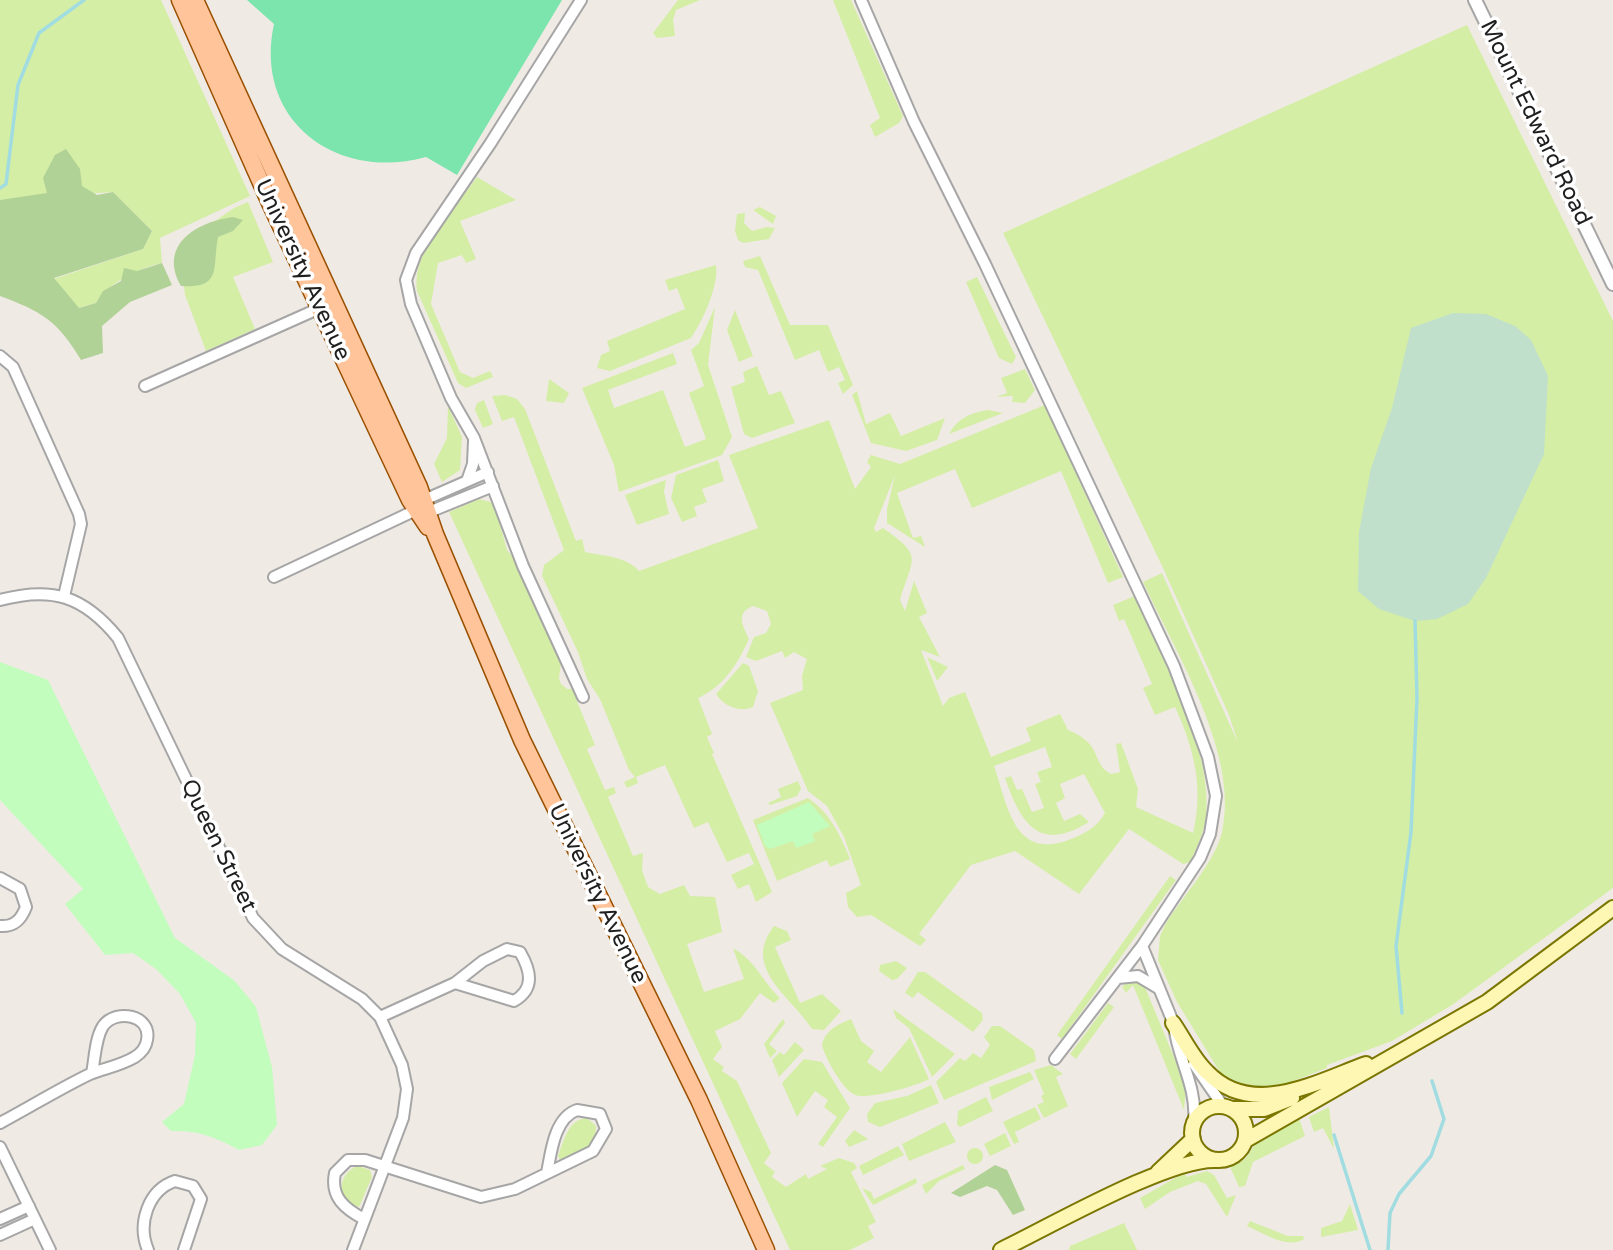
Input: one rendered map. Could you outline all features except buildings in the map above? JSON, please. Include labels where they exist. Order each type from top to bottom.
[{"type":"main road","name":"University Avenue","points":[[180,0],[320,308],[423,507]]},
{"type":"main road","name":"University Avenue","points":[[195,0],[435,534],[522,740],[699,1100],[766,1250]]},
{"type":"main road","points":[[1001,1250],[1153,1177],[1189,1163],[1217,1160],[1237,1153],[1245,1140],[1487,1002],[1613,908]]},
{"type":"main road","points":[[1173,1023],[1208,1074],[1236,1093],[1251,1095],[1284,1093],[1410,1048]]},
{"type":"main road","points":[[1217,1160],[1201,1153],[1192,1139],[1194,1120],[1206,1108],[1264,1109],[1372,1069]]},
{"type":"main road","points":[[1228,1107],[1244,1122],[1245,1140]]},
{"type":"main road","points":[[1153,1177],[1192,1139]]},
{"type":"street","points":[[581,0],[491,142],[416,253],[406,279],[416,316],[451,398],[474,439],[523,566],[583,697]]},
{"type":"street","points":[[861,0],[914,122],[985,264],[1174,666],[1208,757],[1216,796],[1210,834],[1194,868],[1142,946],[1055,1059]]},
{"type":"street","name":"Mount Edward Road","points":[[1475,0],[1613,284]]},
{"type":"street","points":[[145,386],[320,308]]},
{"type":"street","points":[[0,356],[13,367],[79,514],[81,524],[64,596]]},
{"type":"street","points":[[467,481],[473,464],[474,439]]},
{"type":"street","points":[[274,578],[423,507],[488,472]]},
{"type":"street","points":[[423,507],[493,486]]},
{"type":"street","name":"Queen Street","points":[[0,600],[24,594],[64,596],[92,611],[118,638],[253,918],[282,949],[342,983],[380,1017],[407,1082],[403,1118],[353,1250]]},
{"type":"street","points":[[0,878],[20,889],[26,908],[18,922],[9,927],[0,926]]},
{"type":"street","points":[[1142,946],[1173,1023],[1202,1078],[1228,1107]]},
{"type":"street","points":[[380,1017],[455,982],[483,961],[507,949],[520,953],[528,965],[530,986],[525,995],[514,1001],[455,982]]},
{"type":"street","points":[[1118,978],[1138,976],[1159,989]]},
{"type":"street","points":[[0,1123],[92,1073],[114,1068],[145,1048],[148,1037],[144,1025],[135,1017],[124,1014],[111,1018],[102,1027],[97,1041],[92,1073]]},
{"type":"street","points":[[1173,1023],[1176,1044],[1196,1105],[1194,1120]]},
{"type":"street","points":[[364,1219],[345,1209],[338,1199],[333,1183],[335,1173],[342,1164],[354,1158],[481,1197],[515,1189],[593,1151],[607,1129],[600,1114],[577,1110],[562,1121],[553,1142],[547,1173]]},
{"type":"street","points":[[0,1147],[50,1250]]},
{"type":"street","points":[[148,1250],[143,1227],[147,1210],[158,1189],[175,1181],[193,1186],[201,1199],[184,1250]]},
{"type":"street","points":[[0,1219],[29,1206]]},
{"type":"street","points":[[0,1235],[35,1219]]},
{"type":"green space","points":[[0,0],[161,0],[250,196],[160,238],[162,263],[125,277],[108,289],[96,303],[78,308],[54,279],[143,249],[152,231],[113,192],[0,200]]},
{"type":"green space","points":[[247,0],[562,0],[457,175],[426,157],[393,162],[361,160],[333,151],[308,136],[289,115],[276,89],[271,58],[274,24]]},
{"type":"green space","points":[[678,0],[700,0],[676,10],[673,20],[675,36],[657,38],[653,33]]},
{"type":"green space","points":[[833,0],[851,0],[903,116],[899,123],[875,137],[870,125],[880,118]]},
{"type":"green space","points":[[1467,25],[1613,321],[1613,888],[1452,1005],[1392,1041],[1283,1085],[1251,1088],[1221,1074],[1177,1002],[1158,960],[1160,936],[1166,923],[1206,867],[1219,843],[1225,802],[1222,770],[1201,704],[1143,582],[1162,573],[1238,743],[1229,715],[1163,568],[1003,233]]},
{"type":"green space","points":[[66,149],[80,169],[82,186],[97,195],[113,192],[152,231],[143,249],[54,278],[79,308],[96,303],[103,291],[121,281],[124,268],[137,271],[162,263],[172,285],[130,302],[102,326],[103,353],[81,360],[64,336],[47,319],[0,296],[0,200],[47,193],[43,178],[55,155]]},
{"type":"green space","points":[[477,177],[516,200],[460,221],[476,259],[466,263],[462,255],[438,263],[431,304],[460,372],[473,378],[490,371],[493,377],[466,388],[458,383],[417,291],[417,276],[427,246],[436,231]]},
{"type":"green space","points":[[248,202],[273,262],[233,277],[255,329],[206,351],[185,295],[179,246],[234,208]]},
{"type":"green space","points":[[760,207],[776,216],[773,224],[753,210]]},
{"type":"green space","points":[[745,213],[744,223],[752,231],[775,228],[769,239],[743,243],[738,240],[735,231],[737,214]]},
{"type":"green space","points":[[233,217],[243,220],[233,231],[218,237],[215,266],[210,280],[204,284],[181,286],[174,259],[184,238],[206,224]]},
{"type":"green space","points":[[760,256],[790,325],[828,325],[853,385],[843,394],[838,383],[845,380],[839,367],[828,372],[819,350],[795,360],[758,270],[745,267],[743,261]]},
{"type":"green space","points":[[716,265],[709,303],[691,338],[610,371],[597,368],[601,355],[610,351],[607,341],[685,309],[677,288],[669,291],[665,280]]},
{"type":"green space","points":[[977,277],[1016,357],[1012,364],[999,358],[966,282]]},
{"type":"green space","points":[[715,307],[708,365],[732,437],[722,455],[619,492],[614,465],[582,388],[673,353],[677,364],[608,390],[614,408],[663,390],[685,447],[706,439],[689,393],[704,386],[691,350],[699,343]]},
{"type":"green space","points":[[735,310],[753,356],[739,362],[727,330]]},
{"type":"green space","points":[[1453,313],[1486,314],[1515,326],[1531,340],[1548,376],[1544,454],[1486,578],[1468,604],[1437,619],[1415,621],[1379,609],[1358,591],[1359,532],[1371,468],[1392,408],[1411,328]]},
{"type":"green space","points":[[757,366],[769,395],[781,391],[795,423],[752,438],[744,434],[731,387],[745,382],[743,372]]},
{"type":"green space","points":[[1025,369],[1035,390],[1025,403],[1012,402],[1013,396],[996,397],[1007,393],[1001,378]]},
{"type":"green space","points":[[549,379],[569,393],[564,403],[546,401]]},
{"type":"green space","points":[[857,391],[866,424],[890,413],[901,436],[945,418],[937,440],[906,451],[871,443],[852,395]]},
{"type":"green space","points":[[505,395],[517,399],[525,409],[576,541],[582,539],[585,552],[621,559],[639,571],[758,528],[729,455],[829,420],[855,489],[871,467],[867,462],[871,455],[900,464],[1045,405],[1123,577],[1108,583],[1061,471],[972,508],[955,469],[897,493],[913,538],[921,536],[925,547],[887,523],[887,509],[895,475],[874,528],[876,532],[883,528],[910,552],[911,566],[900,600],[905,611],[914,581],[927,613],[919,617],[940,657],[921,650],[943,706],[949,698],[965,692],[991,757],[1031,741],[1026,728],[1060,714],[1068,730],[1087,742],[1101,765],[1111,774],[1120,772],[1116,744],[1121,743],[1138,789],[1136,807],[1193,833],[1198,800],[1197,784],[1187,738],[1175,707],[1155,715],[1143,688],[1152,684],[1124,619],[1119,621],[1113,605],[1135,596],[1183,704],[1202,762],[1206,816],[1191,862],[1183,864],[1129,829],[1079,894],[1015,851],[971,865],[919,934],[926,940],[920,946],[871,915],[857,917],[848,907],[846,893],[861,885],[844,837],[827,806],[808,791],[770,703],[803,690],[802,676],[807,659],[794,652],[785,658],[782,651],[756,661],[746,657],[754,637],[766,633],[771,624],[767,611],[753,606],[742,616],[749,639],[740,658],[722,681],[698,698],[712,734],[707,737],[714,753],[712,754],[772,892],[756,902],[749,884],[738,889],[731,875],[754,864],[749,853],[727,862],[708,822],[694,828],[665,765],[636,777],[638,783],[627,788],[624,782],[635,777],[629,770],[600,699],[587,679],[578,652],[542,576],[544,565],[564,550],[514,417],[502,421],[492,396]],"holes":[[[1045,747],[1052,767],[1037,772],[1041,782],[1035,784],[1044,808],[1032,812],[1022,789],[1017,790],[1011,776],[1005,778],[1018,809],[1034,829],[1057,835],[1089,822],[1080,814],[1064,821],[1056,803],[1065,798],[1060,784],[1084,774],[1105,813],[1095,826],[1076,837],[1052,844],[1037,843],[1025,837],[1016,826],[994,766]]]},
{"type":"green space","points":[[484,400],[493,424],[483,428],[475,410],[477,403]]},
{"type":"green space","points":[[448,406],[462,437],[460,470],[442,482],[434,464],[447,438]]},
{"type":"green space","points":[[988,410],[1003,413],[949,434],[965,417]]},
{"type":"green space","points":[[718,460],[724,481],[702,489],[707,502],[694,507],[697,516],[682,522],[671,498],[676,475]]},
{"type":"green space","points":[[666,480],[664,492],[669,514],[637,525],[625,495]]},
{"type":"green space","points":[[479,499],[494,503],[507,550],[516,561],[562,655],[559,678],[561,684],[567,689],[580,689],[583,696],[576,699],[595,745],[587,749],[605,790],[614,787],[616,793],[608,797],[633,856],[643,853],[642,870],[648,887],[660,894],[684,885],[690,896],[715,897],[722,932],[687,944],[704,992],[744,979],[733,948],[748,959],[780,998],[774,1003],[760,993],[740,1019],[715,1031],[722,1047],[713,1059],[724,1067],[722,1071],[737,1081],[771,1153],[764,1163],[775,1172],[772,1177],[786,1187],[806,1174],[808,1179],[827,1169],[820,1166],[839,1158],[854,1163],[857,1168],[851,1172],[876,1222],[868,1226],[874,1238],[850,1250],[790,1250],[449,512]]},
{"type":"green space","points":[[927,657],[948,667],[937,681],[936,678]]},
{"type":"green space","points":[[0,662],[48,680],[175,938],[235,981],[256,1007],[272,1067],[277,1125],[262,1145],[239,1150],[206,1135],[171,1131],[162,1122],[184,1104],[195,1055],[196,1023],[180,994],[156,969],[133,953],[105,955],[65,904],[83,889],[0,800]]},
{"type":"green space","points":[[743,663],[749,666],[758,691],[753,707],[737,709],[723,702],[716,694]]},
{"type":"green space","points":[[798,781],[801,789],[797,796],[770,805],[768,803],[781,797],[778,789]]},
{"type":"green space","points":[[808,798],[834,825],[850,859],[830,867],[827,860],[777,881],[753,820]]},
{"type":"green space","points":[[809,802],[830,826],[812,834],[815,841],[796,848],[793,841],[770,849],[765,846],[757,825]]},
{"type":"green space","points":[[1170,876],[1176,880],[1062,1039],[1057,1035]]},
{"type":"green space","points":[[774,926],[787,931],[791,940],[775,947],[800,1003],[822,994],[841,1011],[824,1030],[812,1029],[782,993],[766,968],[763,955],[765,941]]},
{"type":"green space","points":[[896,961],[907,968],[897,979],[892,980],[879,971],[880,965]]},
{"type":"green space","points":[[918,972],[925,972],[982,1013],[983,1020],[973,1032],[918,992],[913,998],[905,993]]},
{"type":"green space","points":[[1129,980],[1144,985],[1186,1086],[1184,1110],[1133,985],[1126,993],[1122,987]]},
{"type":"green space","points":[[1108,1003],[1114,1007],[1076,1059],[1070,1054]]},
{"type":"green space","points":[[893,1009],[955,1054],[932,1077],[909,1028],[896,1018]]},
{"type":"green space","points":[[783,1019],[785,1023],[769,1044],[777,1051],[770,1058],[764,1044]]},
{"type":"green space","points":[[851,1019],[861,1041],[874,1051],[867,1062],[881,1072],[910,1037],[929,1079],[881,1094],[861,1096],[850,1092],[835,1073],[822,1045],[829,1032]]},
{"type":"green space","points":[[992,1026],[1000,1026],[1034,1050],[1036,1061],[944,1100],[936,1082],[960,1058],[965,1061],[973,1053],[981,1058],[990,1045],[984,1037]]},
{"type":"green space","points":[[795,1042],[804,1050],[779,1077],[772,1060],[780,1052],[784,1055]]},
{"type":"green space","points":[[804,1059],[822,1062],[850,1108],[823,1147],[818,1144],[837,1117],[824,1107],[828,1100],[815,1091],[797,1117],[782,1083]]},
{"type":"green space","points":[[1051,1065],[1063,1074],[1056,1077],[1068,1106],[1044,1118],[1037,1105],[1044,1102],[1041,1096],[1044,1094],[1034,1070]]},
{"type":"green space","points":[[1030,1072],[1034,1079],[992,1100],[989,1087]]},
{"type":"green space","points":[[931,1085],[939,1103],[880,1127],[868,1122],[867,1114],[875,1103],[907,1096]]},
{"type":"green space","points":[[986,1097],[993,1111],[960,1127],[957,1124],[958,1111]]},
{"type":"green space","points":[[1035,1107],[1041,1119],[1015,1132],[1019,1142],[1014,1144],[1003,1122]]},
{"type":"green space","points":[[1329,1107],[1334,1149],[1323,1128],[1314,1132],[1309,1117]]},
{"type":"green space","points":[[587,1118],[596,1126],[595,1143],[560,1160],[558,1156],[571,1127],[575,1122]]},
{"type":"green space","points":[[1299,1118],[1305,1136],[1253,1162],[1245,1186],[1239,1187],[1230,1167],[1245,1159],[1259,1139]]},
{"type":"green space","points":[[945,1122],[956,1142],[909,1161],[902,1144]]},
{"type":"green space","points":[[854,1130],[868,1139],[849,1147],[845,1141]]},
{"type":"green space","points":[[1005,1133],[1011,1146],[990,1156],[984,1144]]},
{"type":"green space","points":[[898,1146],[904,1155],[863,1175],[859,1166]]},
{"type":"green space","points":[[975,1148],[981,1150],[981,1162],[975,1164],[969,1162],[967,1156],[969,1150]]},
{"type":"green space","points":[[963,1165],[965,1169],[939,1181],[926,1194],[922,1185]]},
{"type":"green space","points":[[995,1165],[1007,1170],[1025,1210],[1013,1215],[997,1190],[987,1186],[960,1197],[951,1193]]},
{"type":"green space","points":[[358,1166],[370,1170],[372,1177],[359,1207],[346,1199],[342,1187],[346,1175]]},
{"type":"green space","points":[[1207,1171],[1214,1175],[1227,1198],[1236,1195],[1227,1217],[1206,1184],[1198,1181],[1170,1192],[1145,1209],[1140,1198],[1184,1173],[1187,1177]]},
{"type":"green space","points":[[916,1178],[917,1183],[873,1205],[862,1188],[871,1192],[874,1199]]},
{"type":"green space","points":[[1350,1204],[1358,1230],[1321,1237],[1321,1228],[1342,1221]]},
{"type":"green space","points":[[1250,1221],[1288,1236],[1303,1236],[1304,1239],[1291,1243],[1283,1242],[1247,1226]]},
{"type":"green space","points":[[1124,1223],[1137,1250],[1069,1250],[1070,1246]]},
{"type":"waterway","points":[[0,188],[6,184],[18,85],[39,33],[84,0]]},
{"type":"waterway","points":[[1402,1013],[1396,946],[1411,832],[1417,698],[1415,621]]},
{"type":"waterway","points":[[1388,1250],[1390,1213],[1399,1194],[1431,1156],[1444,1119],[1432,1081]]},
{"type":"waterway","points":[[1334,1135],[1370,1250]]}]
